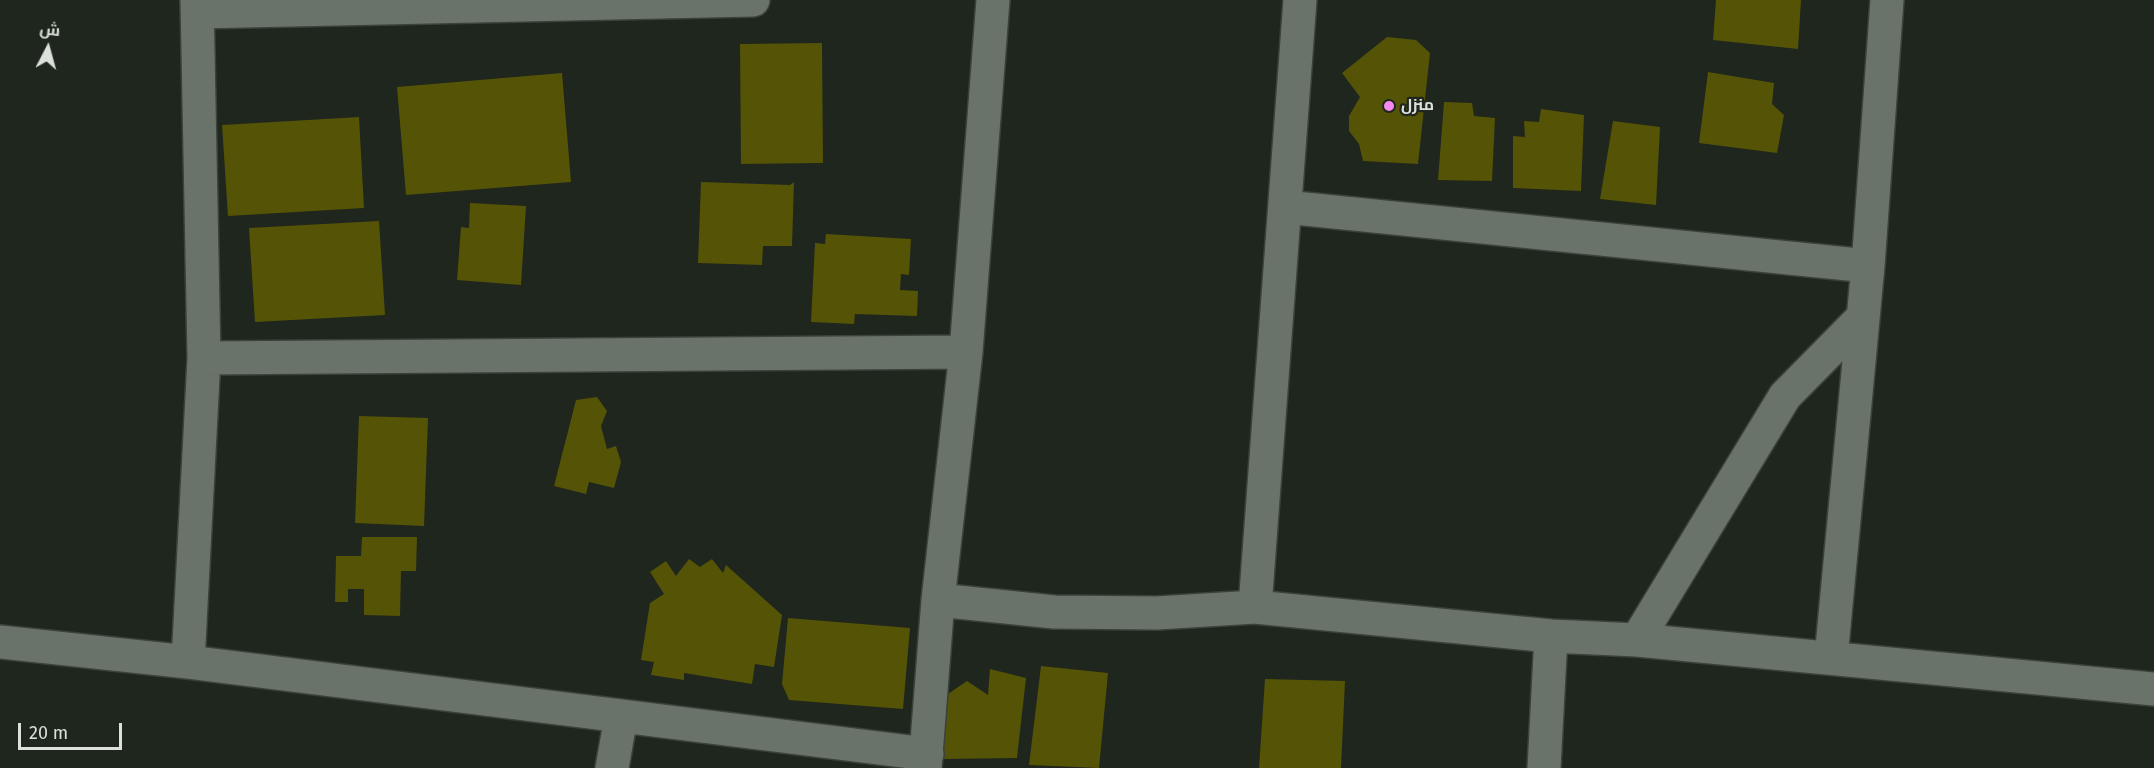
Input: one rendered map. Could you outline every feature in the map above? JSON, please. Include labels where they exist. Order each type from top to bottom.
[{"type":"street","points":[[188,662],[204,358],[197,6],[753,0]]},
{"type":"street","points":[[0,642],[188,662],[621,717],[926,761],[938,600],[966,352],[993,0]]},
{"type":"street","points":[[1255,607],[1300,0]]},
{"type":"street","points":[[1831,658],[1868,266],[1887,0]]},
{"type":"street","points":[[1285,207],[1868,266]]},
{"type":"street","points":[[1637,639],[1785,396],[1863,317]]},
{"type":"street","points":[[204,358],[966,352]]},
{"type":"street","points":[[938,600],[1054,612],[1157,614],[1255,607],[1551,636],[1637,639],[2154,689]]},
{"type":"street","points":[[1544,768],[1551,636]]},
{"type":"street","points":[[612,768],[621,717]]},
{"type":"building","points":[[1716,0],[1801,0],[1798,49],[1713,40]]},
{"type":"building","name":"منزل","points":[[1387,37],[1416,40],[1430,53],[1418,164],[1363,161],[1359,144],[1349,131],[1349,116],[1360,97],[1342,73]]},
{"type":"building","points":[[822,43],[823,163],[741,164],[740,44]]},
{"type":"building","points":[[1708,72],[1774,83],[1772,104],[1784,115],[1777,153],[1699,143]]},
{"type":"building","points":[[562,73],[571,182],[406,195],[397,87]]},
{"type":"building","name":"منزل","points":[[1444,102],[1472,103],[1474,116],[1495,118],[1492,181],[1438,180]]},
{"type":"building","points":[[1541,109],[1584,115],[1581,191],[1513,188],[1513,136],[1525,137],[1524,121],[1539,122]]},
{"type":"building","points":[[359,117],[364,208],[228,216],[222,125]]},
{"type":"building","points":[[1613,121],[1660,127],[1656,205],[1600,199]]},
{"type":"building","points":[[701,182],[790,185],[794,182],[792,246],[763,246],[762,265],[698,263]]},
{"type":"building","points":[[470,203],[526,206],[521,285],[457,280],[461,227],[469,228]]},
{"type":"building","points":[[379,221],[385,315],[255,322],[249,228]]},
{"type":"building","points":[[826,234],[911,239],[909,275],[901,274],[900,290],[918,291],[917,316],[855,314],[854,324],[811,322],[815,243],[825,244]]},
{"type":"building","points":[[597,397],[607,411],[601,426],[607,449],[616,446],[621,462],[614,488],[589,482],[586,494],[554,486],[576,400]]},
{"type":"building","points":[[359,416],[428,418],[424,526],[355,523]]},
{"type":"building","points":[[362,537],[417,537],[416,571],[401,571],[400,616],[364,615],[364,589],[348,589],[348,602],[335,602],[336,556],[361,556]]},
{"type":"building","points":[[689,559],[700,567],[712,559],[723,573],[726,565],[782,615],[774,667],[755,664],[752,684],[684,673],[684,680],[651,675],[654,662],[641,660],[650,603],[664,594],[650,572],[666,561],[676,576]]},
{"type":"building","points":[[788,618],[910,628],[903,709],[789,700],[782,684]]},
{"type":"building","points":[[1041,666],[1108,673],[1099,768],[1029,765]]},
{"type":"building","points":[[990,669],[1026,678],[1017,758],[942,759],[945,696],[967,681],[988,695]]},
{"type":"building","points":[[1265,679],[1345,681],[1341,768],[1259,768]]},
{"type":"place","name":"منزل","points":[[1389,106]]}]
